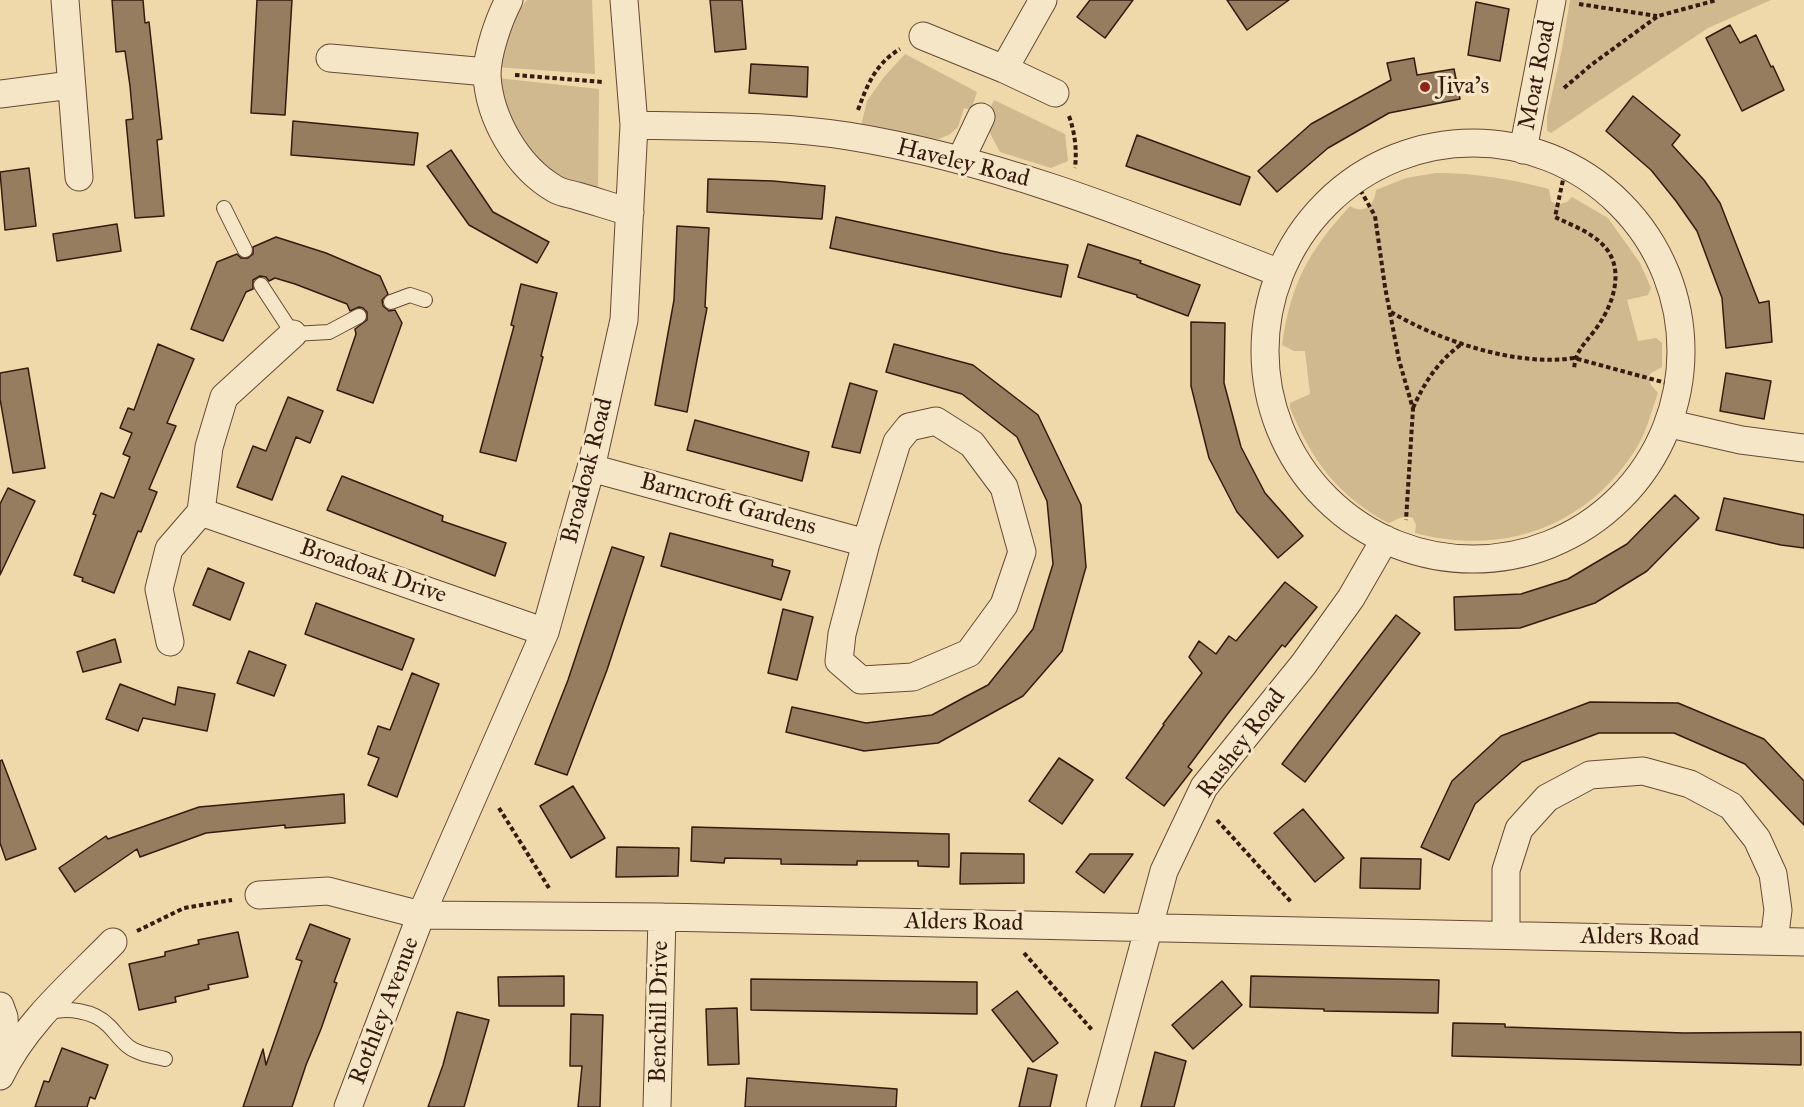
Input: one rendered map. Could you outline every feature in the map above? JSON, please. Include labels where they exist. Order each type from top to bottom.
[{"type":"street","points":[[65,0],[79,177]]},
{"type":"street","points":[[509,0],[496,31],[487,72],[490,99],[505,134],[519,157],[534,174],[557,190],[630,212]]},
{"type":"street","name":"Broadoak Road","points":[[422,915],[545,632],[591,468],[624,320],[634,125],[624,0]]},
{"type":"street","points":[[1004,69],[1043,0]]},
{"type":"street","name":"Moat Road","points":[[1523,150],[1561,1]]},
{"type":"street","points":[[923,36],[1004,69],[1054,93]]},
{"type":"street","points":[[330,58],[487,72]]},
{"type":"street","points":[[0,94],[71,85]]},
{"type":"street","points":[[961,159],[981,117]]},
{"type":"street","name":"Haveley Road","points":[[634,125],[805,130],[848,136],[961,159],[1069,193],[1277,272]]},
{"type":"street","points":[[1486,144],[1523,150],[1566,166],[1604,189],[1627,212],[1645,236],[1659,262],[1674,303],[1681,336],[1681,387],[1675,425],[1642,479],[1589,526],[1559,541],[1524,554],[1486,558],[1434,555],[1393,542],[1339,511],[1294,462],[1276,423],[1270,396],[1264,355],[1264,325],[1268,304],[1277,272],[1293,244],[1317,210],[1353,177],[1398,154],[1437,145],[1486,144]]},
{"type":"street","points":[[170,642],[159,589],[169,549],[201,512],[209,447],[224,397],[292,334]]},
{"type":"street","points":[[936,421],[972,444],[1004,487],[1022,552],[1004,605],[969,653],[913,676],[861,680],[839,661],[842,634],[866,543],[897,442],[909,427],[936,421]]},
{"type":"street","points":[[1675,425],[1741,440],[1804,448]]},
{"type":"street","name":"Barncroft Gardens","points":[[591,468],[866,543]]},
{"type":"street","name":"Broadoak Drive","points":[[201,512],[545,632]]},
{"type":"street","name":"Rushey Road","points":[[1100,1107],[1164,871],[1204,787],[1230,752],[1303,665],[1393,542]]},
{"type":"street","points":[[1506,935],[1506,870],[1519,829],[1547,798],[1590,775],[1643,771],[1690,784],[1731,806],[1757,839],[1773,874],[1778,910],[1774,941]]},
{"type":"street","name":"Alders Road","points":[[260,895],[328,891],[422,915],[662,917],[1804,942]]},
{"type":"street","name":"Rothley Avenue","points":[[348,1107],[422,915]]},
{"type":"street","name":"Benchill Drive","points":[[657,1107],[662,917]]},
{"type":"street","points":[[3,1069],[41,1015],[113,942]]},
{"type":"street","points":[[0,1006],[4,1017],[3,1069]]},
{"type":"lane","points":[[224,208],[245,250]]},
{"type":"lane","points":[[261,285],[292,334],[329,332],[359,316]]},
{"type":"lane","points":[[391,302],[410,295],[426,300]]},
{"type":"lane","points":[[41,1015],[56,1010],[85,1011],[109,1025],[116,1037],[132,1049],[165,1059]]},
{"type":"path","points":[[1529,121],[1591,65],[1658,16],[1717,0]]},
{"type":"path","points":[[1561,1],[1658,16]]},
{"type":"path","points":[[848,136],[867,83],[887,56],[923,36]]},
{"type":"path","points":[[487,72],[630,85]]},
{"type":"path","points":[[1054,93],[1066,106],[1074,130],[1076,155],[1069,193]]},
{"type":"path","points":[[1566,166],[1555,217],[1602,243],[1611,253],[1615,264],[1609,308],[1574,358],[1574,370]]},
{"type":"path","points":[[1353,177],[1375,216],[1399,360],[1413,409]]},
{"type":"path","points":[[1390,312],[1419,327],[1482,350],[1518,357],[1559,360],[1574,358],[1681,387]]},
{"type":"path","points":[[1393,542],[1407,516],[1413,409],[1421,389],[1433,371],[1448,354],[1463,343]]},
{"type":"path","points":[[477,788],[492,797],[556,900],[558,916]]},
{"type":"path","points":[[1198,799],[1302,914],[1303,930]]},
{"type":"path","points":[[113,942],[184,908],[260,895]]},
{"type":"path","points":[[1020,924],[1019,947],[1081,1020],[1115,1052]]},
{"type":"shaded area","points":[[527,0],[592,0],[595,74],[496,67],[518,11]]},
{"type":"shaded area","points":[[1570,0],[1771,0],[1708,28],[1551,133],[1547,131],[1547,116]]},
{"type":"shaded area","points":[[905,54],[977,92],[971,110],[964,108],[958,127],[950,134],[939,139],[860,130],[867,101],[884,77]]},
{"type":"shaded area","points":[[497,78],[599,89],[598,194],[560,186],[522,154]]},
{"type":"shaded area","points":[[994,100],[1065,134],[1068,161],[1051,168],[1000,152],[984,122]]},
{"type":"shaded area","points":[[1436,173],[1493,177],[1549,189],[1551,201],[1557,205],[1567,202],[1572,197],[1608,218],[1640,263],[1651,288],[1648,295],[1627,300],[1638,341],[1656,338],[1662,343],[1662,367],[1648,377],[1658,393],[1645,431],[1634,452],[1614,478],[1591,500],[1566,517],[1538,530],[1509,538],[1479,541],[1447,539],[1415,533],[1416,525],[1413,518],[1403,517],[1388,523],[1354,500],[1328,475],[1308,445],[1290,408],[1290,403],[1310,394],[1305,351],[1294,351],[1282,345],[1296,286],[1312,254],[1350,206],[1355,209],[1364,209],[1371,204],[1376,190],[1406,178]]},
{"type":"building","points":[[112,0],[143,0],[145,23],[149,22],[162,139],[157,140],[164,216],[135,218],[126,120],[133,119],[130,86],[125,51],[116,52]]},
{"type":"building","points":[[257,0],[292,0],[285,115],[251,113]]},
{"type":"building","points":[[710,0],[742,0],[746,49],[715,52]]},
{"type":"building","points":[[1090,0],[1133,0],[1105,38],[1077,17]]},
{"type":"building","points":[[1227,0],[1289,0],[1247,30]]},
{"type":"building","points":[[1476,2],[1509,9],[1500,61],[1468,55]]},
{"type":"building","points":[[1730,25],[1740,43],[1756,35],[1784,90],[1742,111],[1706,38]]},
{"type":"building","points":[[1414,58],[1417,75],[1454,69],[1460,99],[1389,113],[1328,148],[1277,192],[1258,171],[1311,124],[1391,80],[1387,63]]},
{"type":"building","points":[[751,64],[808,67],[807,97],[749,93]]},
{"type":"building","points":[[1633,96],[1680,135],[1672,145],[1704,180],[1720,203],[1759,303],[1769,301],[1772,342],[1726,348],[1722,298],[1697,231],[1651,170],[1606,131]]},
{"type":"building","points":[[293,121],[418,133],[414,165],[291,155]]},
{"type":"building","points":[[1137,135],[1250,177],[1240,205],[1126,166]]},
{"type":"building","points":[[451,150],[493,212],[549,242],[537,263],[469,225],[427,166]]},
{"type":"building","points":[[29,168],[36,226],[5,230],[0,172]]},
{"type":"building","points":[[708,179],[773,181],[825,186],[822,219],[707,212]]},
{"type":"building","points":[[836,217],[1001,253],[1068,265],[1061,297],[830,248]]},
{"type":"building","points":[[117,224],[121,251],[57,261],[53,234]]},
{"type":"building","points":[[677,226],[709,228],[705,307],[707,308],[687,412],[655,405],[674,300]]},
{"type":"building","points":[[276,237],[326,253],[380,276],[388,294],[382,300],[383,306],[389,311],[395,310],[402,323],[373,403],[337,390],[356,334],[355,329],[367,320],[367,312],[363,308],[359,307],[350,311],[347,304],[295,284],[275,278],[269,281],[266,277],[260,276],[253,280],[253,289],[246,292],[223,341],[191,329],[217,262],[237,254],[241,258],[248,258],[253,254],[253,247]]},
{"type":"building","points":[[1088,244],[1141,261],[1140,263],[1200,285],[1188,316],[1137,297],[1137,295],[1078,277]]},
{"type":"building","points":[[521,284],[557,293],[516,461],[480,452],[514,326],[511,325]]},
{"type":"building","points":[[1191,322],[1225,323],[1224,383],[1241,447],[1265,493],[1303,536],[1278,558],[1237,512],[1209,458],[1191,386]]},
{"type":"building","points":[[158,344],[194,359],[167,423],[176,426],[149,489],[157,492],[141,532],[138,531],[114,593],[82,581],[83,578],[74,575],[96,515],[93,514],[101,493],[114,498],[130,457],[123,454],[132,433],[120,428],[128,408],[134,410]]},
{"type":"building","points":[[894,344],[973,365],[1038,415],[1081,505],[1086,567],[1062,651],[1023,696],[938,743],[864,751],[786,732],[792,707],[866,723],[932,715],[988,685],[1033,629],[1053,564],[1047,501],[1017,437],[962,394],[886,372]]},
{"type":"building","points":[[28,368],[45,468],[13,473],[0,399],[0,373]]},
{"type":"building","points":[[1726,373],[1771,381],[1764,419],[1720,411]]},
{"type":"building","points":[[850,383],[877,391],[860,453],[832,447]]},
{"type":"building","points":[[288,397],[323,411],[310,443],[296,437],[272,500],[237,487],[253,446],[266,451]]},
{"type":"building","points":[[695,420],[809,452],[802,481],[687,450]]},
{"type":"building","points":[[342,476],[443,516],[442,521],[506,543],[495,576],[327,510]]},
{"type":"building","points":[[8,488],[35,501],[0,575],[0,504]]},
{"type":"building","points":[[1675,495],[1699,518],[1647,571],[1595,603],[1520,628],[1455,630],[1454,597],[1521,594],[1568,579],[1627,544]]},
{"type":"building","points":[[1724,498],[1804,515],[1804,548],[1716,530]]},
{"type":"building","points":[[670,533],[773,560],[772,566],[790,571],[781,600],[661,566]]},
{"type":"building","points":[[612,547],[644,557],[607,670],[567,775],[535,764],[568,680]]},
{"type":"building","points":[[208,568],[244,583],[230,620],[193,605]]},
{"type":"building","points":[[1285,582],[1317,607],[1285,647],[1282,645],[1226,716],[1188,767],[1192,770],[1164,806],[1126,778],[1202,673],[1189,657],[1199,641],[1216,654],[1229,636],[1236,641]]},
{"type":"building","points":[[316,603],[414,639],[402,670],[305,634]]},
{"type":"building","points":[[783,609],[813,617],[797,680],[768,673]]},
{"type":"building","points":[[1396,615],[1420,633],[1305,782],[1282,764]]},
{"type":"building","points":[[115,639],[121,662],[83,672],[77,652]]},
{"type":"building","points":[[249,651],[286,665],[274,696],[237,683]]},
{"type":"building","points":[[412,673],[439,684],[397,797],[368,785],[379,758],[368,754],[378,726],[390,730]]},
{"type":"building","points":[[120,684],[175,705],[178,687],[215,694],[207,731],[143,718],[138,731],[106,719]]},
{"type":"building","points":[[1590,702],[1678,703],[1764,739],[1804,781],[1804,825],[1745,764],[1674,733],[1599,733],[1522,762],[1475,804],[1449,860],[1421,847],[1452,781],[1501,736]]},
{"type":"building","points":[[1059,758],[1093,780],[1062,824],[1029,801]]},
{"type":"building","points":[[2,760],[36,849],[6,860],[0,843],[0,761]]},
{"type":"building","points":[[573,786],[605,838],[571,858],[540,806]]},
{"type":"building","points":[[344,794],[345,823],[285,828],[285,825],[206,833],[140,857],[137,849],[75,892],[59,868],[106,836],[108,839],[199,807]]},
{"type":"building","points":[[1303,809],[1344,858],[1315,882],[1274,833]]},
{"type":"building","points":[[692,827],[949,834],[949,867],[918,866],[918,861],[857,861],[857,865],[781,864],[781,859],[725,858],[724,863],[691,861]]},
{"type":"building","points":[[617,847],[679,848],[678,876],[616,877]]},
{"type":"building","points":[[961,853],[1024,854],[1024,883],[960,884]]},
{"type":"building","points":[[1090,854],[1133,854],[1104,893],[1076,872]]},
{"type":"building","points":[[1361,858],[1421,859],[1420,889],[1360,888]]},
{"type":"building","points":[[310,924],[350,939],[334,982],[337,983],[321,1029],[292,1107],[243,1107],[263,1049],[266,1065],[302,961],[296,959]]},
{"type":"building","points":[[238,932],[248,977],[208,985],[209,989],[175,997],[176,1002],[139,1010],[129,964],[165,956],[165,952],[199,944],[198,940]]},
{"type":"building","points":[[564,976],[564,1006],[499,1006],[498,977]]},
{"type":"building","points":[[1251,976],[1439,980],[1438,1013],[1250,1007]]},
{"type":"building","points":[[751,979],[977,982],[977,1014],[751,1010]]},
{"type":"building","points":[[1222,981],[1242,1005],[1193,1049],[1172,1025]]},
{"type":"building","points":[[1017,991],[1058,1043],[1033,1062],[992,1010]]},
{"type":"building","points":[[737,1008],[739,1064],[708,1065],[706,1009]]},
{"type":"building","points":[[457,1012],[489,1020],[464,1107],[428,1107],[443,1065]]},
{"type":"building","points":[[571,1014],[603,1015],[600,1107],[578,1107],[582,1066],[570,1066]]},
{"type":"building","points":[[1453,1023],[1684,1033],[1801,1032],[1801,1065],[1452,1056]]},
{"type":"building","points":[[62,1048],[108,1065],[95,1099],[90,1097],[87,1107],[35,1107],[44,1081],[49,1082]]},
{"type":"building","points":[[1155,1052],[1186,1061],[1174,1107],[1141,1107]]},
{"type":"building","points":[[1028,1068],[1057,1075],[1050,1107],[1019,1107]]},
{"type":"building","points":[[747,1078],[897,1089],[896,1107],[745,1107]]},
{"type":"place","name":"Jiva's","points":[[1425,87]]}]
